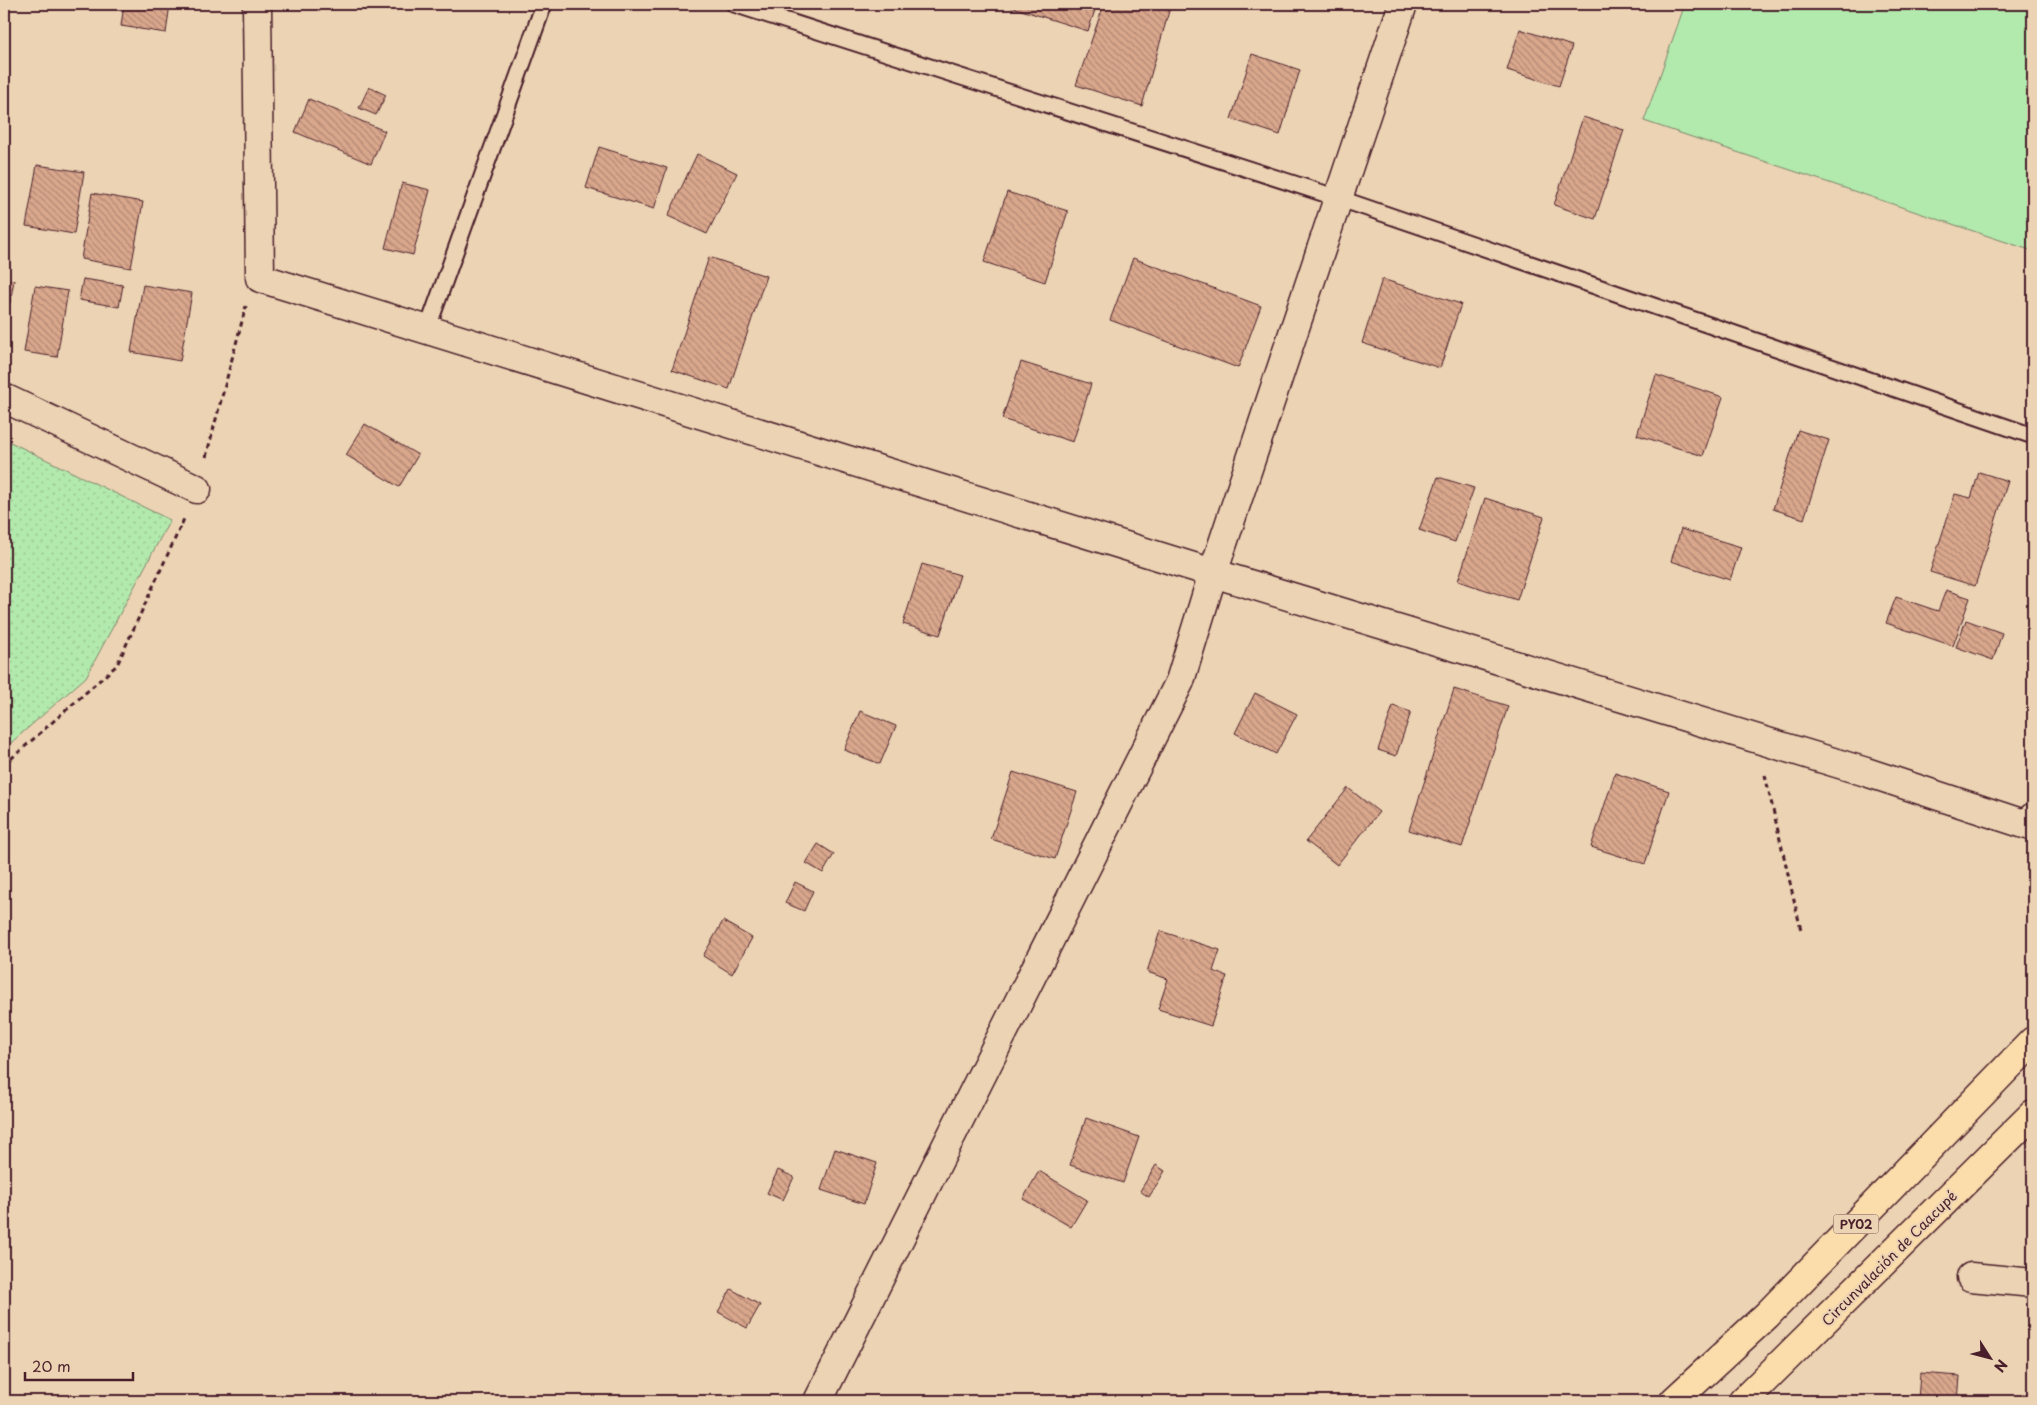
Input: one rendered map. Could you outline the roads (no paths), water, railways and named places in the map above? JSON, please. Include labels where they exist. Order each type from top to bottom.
[{"type":"highway","name":"PY02","points":[[1674,1401],[1767,1315],[2033,1041]]},
{"type":"highway","name":"Circunvalación de Caacupé","points":[[1744,1401],[2033,1114]]},
{"type":"street","points":[[257,4],[260,278],[1757,739],[2027,825],[2033,817]]},
{"type":"street","points":[[818,1401],[1180,681],[1213,573],[1403,4]]},
{"type":"street","points":[[4,398],[197,489]]},
{"type":"street","points":[[1971,1277],[2033,1283]]},
{"type":"lane","points":[[427,330],[544,4]]},
{"type":"lane","points":[[734,4],[1338,198],[2033,436]]}]
